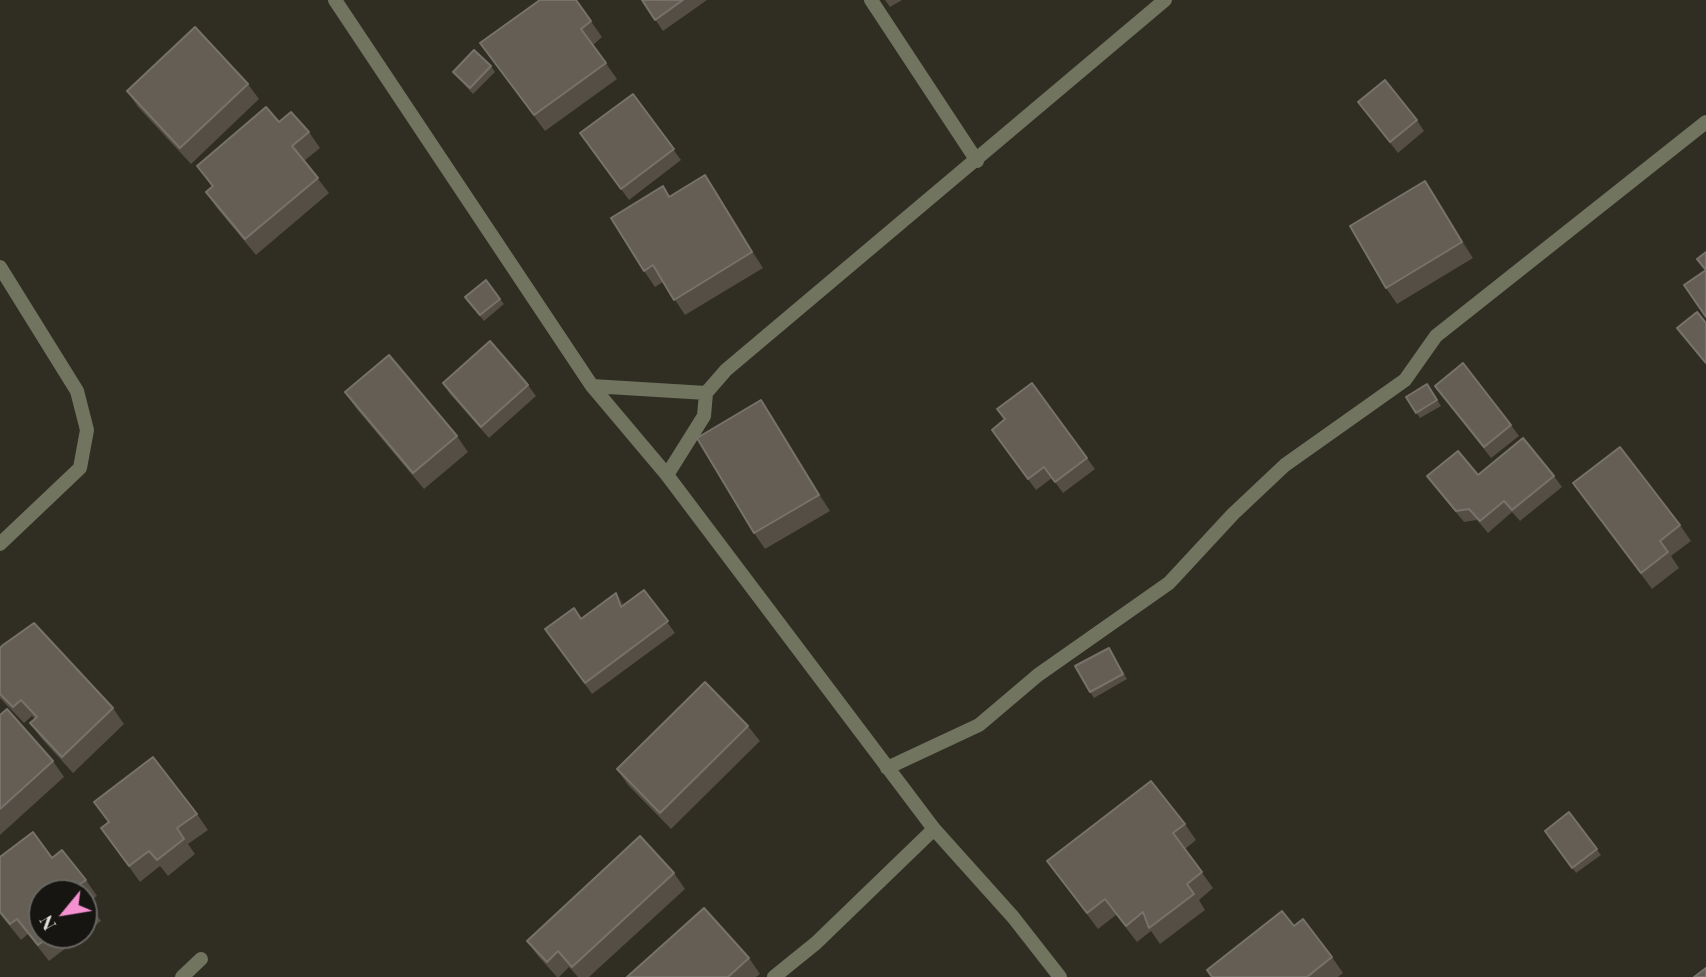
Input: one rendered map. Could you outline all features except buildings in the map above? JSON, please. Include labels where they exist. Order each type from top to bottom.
[{"type":"street","points":[[335,0],[592,386],[667,475],[934,829],[1013,917],[1060,977]]},
{"type":"street","points":[[871,0],[977,161]]},
{"type":"street","points":[[667,475],[704,416],[706,393],[726,370],[1165,0]]},
{"type":"street","points":[[887,768],[979,725],[1038,675],[1169,583],[1233,514],[1285,465],[1405,380],[1436,336],[1706,122]]},
{"type":"street","points":[[0,267],[77,391],[87,430],[80,468],[0,544]]},
{"type":"street","points":[[592,386],[706,393]]},
{"type":"street","points":[[774,977],[816,943],[934,829]]},
{"type":"street","points":[[182,977],[201,959]]}]
